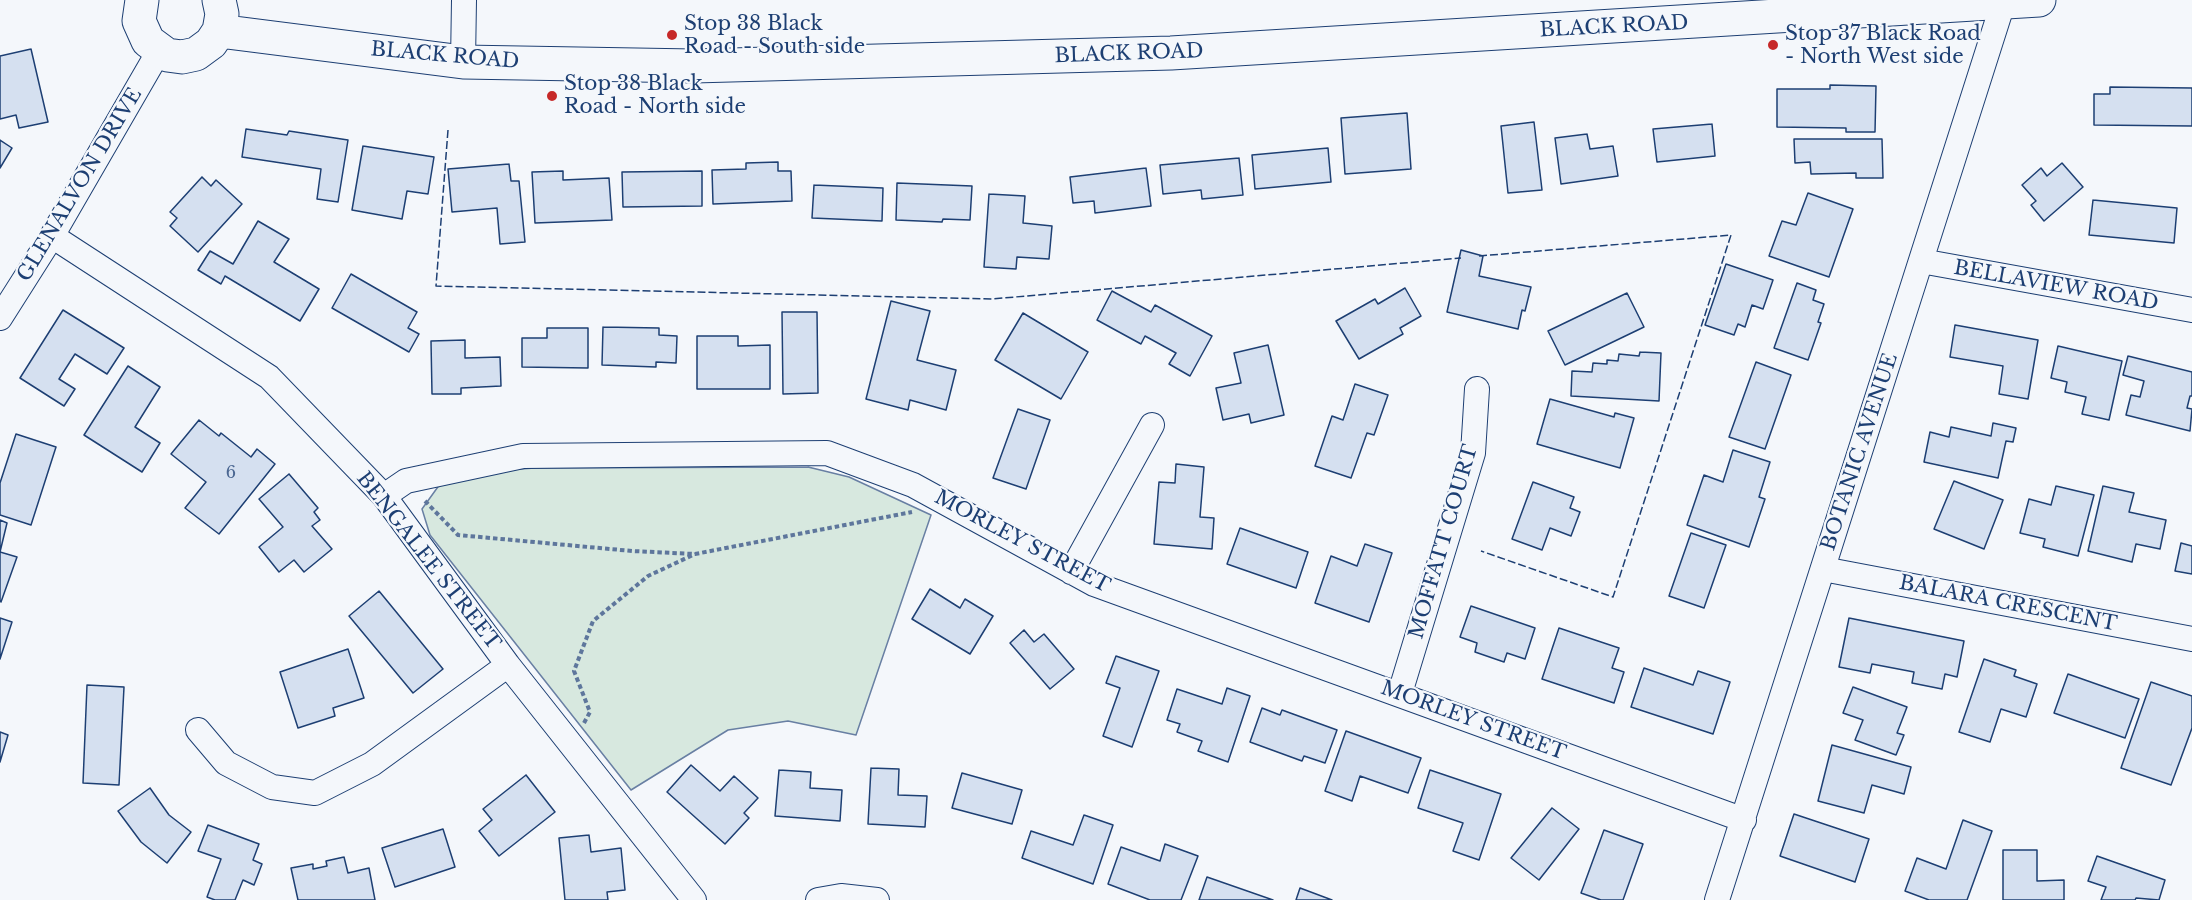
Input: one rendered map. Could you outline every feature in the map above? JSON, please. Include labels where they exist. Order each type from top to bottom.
[{"type":"main road","name":"BLACK ROAD","points":[[219,16],[463,62],[694,66],[1171,53],[2039,0]]},
{"type":"main road","points":[[137,2],[139,21],[144,34],[159,51],[182,57],[196,54],[211,43],[219,16]]},
{"type":"street","points":[[463,62],[464,0]]},
{"type":"street","name":"BOTANIC AVENUE","points":[[1722,898],[1744,820],[2003,2]]},
{"type":"street","name":"GLENALVON DRIVE","points":[[0,318],[52,236],[159,51]]},
{"type":"street","name":"BENGALEE STREET","points":[[52,236],[269,377],[384,496],[508,665],[694,900]]},
{"type":"street","name":"BELLAVIEW ROAD","points":[[1921,261],[2192,310]]},
{"type":"street","name":"MOFFATT COURT","points":[[1400,693],[1473,453],[1477,389]]},
{"type":"street","points":[[1071,572],[1152,425]]},
{"type":"street","name":"MORLEY STREET","points":[[384,496],[406,481],[523,456],[826,453],[913,485],[1094,584],[1400,693],[1744,820]]},
{"type":"street","name":"BALARA CRESCENT","points":[[1823,569],[2192,639]]},
{"type":"street","points":[[198,730],[226,764],[272,788],[315,793],[372,764],[508,665]]},
{"type":"street","points":[[818,900],[841,896],[877,900]]},
{"type":"path","points":[[406,481],[458,535],[632,551],[695,554],[952,505]]},
{"type":"path","points":[[573,747],[590,712],[574,671],[593,621],[648,576],[695,554]]},
{"type":"shaded area","points":[[808,467],[849,477],[931,515],[856,735],[788,721],[728,730],[631,790],[430,535],[422,509],[440,484],[475,472],[535,468]]},
{"type":"building","points":[[31,49],[48,122],[19,128],[16,115],[0,119],[0,56]]},
{"type":"building","points":[[1830,85],[1876,86],[1875,132],[1846,132],[1846,128],[1777,127],[1777,89],[1830,89]]},
{"type":"building","points":[[2110,87],[2192,88],[2192,126],[2094,125],[2094,94],[2110,94]]},
{"type":"building","points":[[1407,113],[1411,169],[1345,174],[1341,118]]},
{"type":"building","points":[[1534,122],[1542,190],[1508,193],[1501,126]]},
{"type":"building","points":[[1712,124],[1715,156],[1657,162],[1653,129]]},
{"type":"building","points":[[246,129],[287,135],[289,131],[348,140],[338,202],[317,199],[321,169],[242,157]]},
{"type":"building","points":[[1587,134],[1590,149],[1613,146],[1618,176],[1561,184],[1555,138]]},
{"type":"building","points":[[1794,139],[1882,139],[1883,178],[1856,178],[1856,173],[1811,174],[1810,162],[1795,163]]},
{"type":"building","points":[[0,140],[12,148],[0,168]]},
{"type":"building","points":[[363,146],[434,157],[428,194],[407,191],[402,219],[352,210]]},
{"type":"building","points":[[1328,148],[1331,182],[1255,189],[1252,155]]},
{"type":"building","points":[[1239,158],[1243,195],[1202,199],[1201,190],[1163,194],[1160,165]]},
{"type":"building","points":[[778,162],[778,171],[791,171],[792,201],[713,204],[712,170],[746,169],[746,163]]},
{"type":"building","points":[[2062,163],[2083,187],[2044,221],[2031,205],[2036,201],[2022,185],[2041,168],[2047,176]]},
{"type":"building","points":[[509,164],[511,181],[519,181],[525,242],[500,244],[497,208],[452,212],[448,169]]},
{"type":"building","points":[[1146,168],[1151,206],[1095,213],[1094,201],[1073,203],[1070,177]]},
{"type":"building","points":[[563,171],[563,180],[609,178],[612,220],[535,223],[532,172]]},
{"type":"building","points":[[702,171],[702,206],[623,207],[622,172]]},
{"type":"building","points":[[202,177],[211,186],[216,180],[242,204],[198,252],[170,226],[177,218],[170,212]]},
{"type":"building","points":[[897,183],[972,186],[970,220],[943,219],[942,222],[896,220]]},
{"type":"building","points":[[814,185],[883,188],[882,221],[812,218]]},
{"type":"building","points":[[1808,193],[1853,209],[1829,277],[1769,256],[1782,221],[1796,225]]},
{"type":"building","points":[[989,194],[1025,196],[1023,223],[1052,226],[1049,259],[1017,257],[1016,269],[984,267]]},
{"type":"building","points":[[2093,200],[2177,208],[2174,243],[2089,235]]},
{"type":"building","points":[[258,221],[289,239],[274,262],[319,289],[300,321],[225,276],[221,284],[198,270],[210,251],[233,264]]},
{"type":"building","points":[[1461,250],[1483,256],[1479,276],[1531,287],[1518,329],[1447,312]]},
{"type":"building","points":[[1726,264],[1773,280],[1763,309],[1752,305],[1745,327],[1738,324],[1734,335],[1705,325]]},
{"type":"building","points":[[351,274],[417,312],[408,328],[419,334],[409,352],[332,308]]},
{"type":"building","points":[[1797,283],[1816,290],[1813,300],[1824,304],[1818,322],[1821,323],[1808,360],[1774,348]]},
{"type":"building","points":[[1405,288],[1421,316],[1400,328],[1403,334],[1359,359],[1336,321],[1375,299],[1378,304]]},
{"type":"building","points":[[1112,291],[1151,312],[1155,305],[1212,336],[1190,376],[1169,364],[1176,353],[1145,336],[1141,344],[1097,320]]},
{"type":"building","points":[[1627,293],[1644,327],[1565,365],[1548,331]]},
{"type":"building","points":[[891,301],[930,311],[917,360],[956,370],[946,410],[910,400],[908,410],[866,399]]},
{"type":"building","points":[[63,310],[124,348],[107,374],[75,354],[59,379],[75,389],[64,406],[20,378]]},
{"type":"building","points":[[782,312],[817,312],[818,393],[783,394]]},
{"type":"building","points":[[1023,313],[1088,352],[1061,399],[995,360]]},
{"type":"building","points":[[1955,325],[2038,340],[2028,399],[1999,394],[2003,366],[1950,357]]},
{"type":"building","points":[[603,327],[659,328],[659,335],[677,336],[676,363],[656,362],[656,367],[602,365]]},
{"type":"building","points":[[547,328],[588,328],[588,368],[522,367],[522,338],[547,338]]},
{"type":"building","points":[[697,336],[738,336],[738,346],[770,345],[770,389],[697,389]]},
{"type":"building","points":[[465,340],[465,358],[500,357],[501,386],[461,388],[461,394],[432,394],[431,341]]},
{"type":"building","points":[[1268,345],[1284,415],[1251,423],[1249,414],[1223,420],[1216,388],[1241,383],[1234,353]]},
{"type":"building","points":[[2058,346],[2122,361],[2109,420],[2082,414],[2086,397],[2065,392],[2067,382],[2051,378]]},
{"type":"building","points":[[1640,352],[1661,353],[1659,401],[1571,396],[1572,371],[1592,372],[1593,363],[1607,364],[1607,360],[1618,361],[1619,354],[1639,356]]},
{"type":"building","points":[[2128,356],[2192,372],[2192,396],[2190,396],[2187,408],[2192,409],[2190,431],[2126,415],[2131,395],[2140,397],[2144,381],[2123,375]]},
{"type":"building","points":[[1756,362],[1791,375],[1765,449],[1729,437]]},
{"type":"building","points":[[128,366],[160,387],[135,427],[160,443],[142,472],[84,435]]},
{"type":"building","points":[[1355,384],[1388,395],[1374,435],[1367,433],[1351,478],[1315,466],[1332,416],[1343,420]]},
{"type":"building","points":[[1550,399],[1614,417],[1615,413],[1634,418],[1620,468],[1537,444]]},
{"type":"building","points":[[1018,409],[1050,420],[1026,489],[993,478]]},
{"type":"building","points":[[199,420],[219,436],[221,433],[251,457],[257,449],[275,464],[219,534],[185,508],[206,482],[171,454]]},
{"type":"building","points":[[1993,423],[2016,428],[2013,442],[2006,441],[1998,478],[1924,462],[1930,432],[1949,437],[1951,427],[1991,436]]},
{"type":"building","points":[[16,434],[56,447],[31,525],[0,515],[0,483]]},
{"type":"building","points":[[1733,450],[1770,462],[1759,497],[1765,499],[1749,547],[1687,525],[1704,475],[1723,482]]},
{"type":"building","points":[[1176,464],[1204,467],[1200,517],[1214,518],[1212,549],[1154,544],[1159,482],[1175,483]]},
{"type":"building","points":[[289,474],[318,508],[314,512],[320,520],[312,526],[332,549],[304,572],[294,560],[279,572],[259,547],[283,527],[259,499]]},
{"type":"building","points":[[1954,481],[2003,500],[1984,549],[1934,529]]},
{"type":"building","points":[[1533,482],[1574,497],[1570,508],[1580,512],[1571,536],[1550,528],[1542,550],[1512,539]]},
{"type":"building","points":[[2056,486],[2094,495],[2078,556],[2043,547],[2045,539],[2020,533],[2029,499],[2051,505]]},
{"type":"building","points":[[2103,486],[2134,493],[2129,512],[2166,520],[2160,549],[2136,544],[2132,562],[2088,551]]},
{"type":"building","points":[[0,520],[7,523],[0,552]]},
{"type":"building","points":[[1240,528],[1308,552],[1296,588],[1227,564]]},
{"type":"building","points":[[1691,533],[1726,545],[1704,608],[1669,596]]},
{"type":"building","points":[[2181,543],[2192,546],[2192,574],[2175,571]]},
{"type":"building","points":[[1365,544],[1392,553],[1369,622],[1315,603],[1331,556],[1357,566]]},
{"type":"building","points":[[0,552],[17,557],[1,602],[0,601]]},
{"type":"building","points":[[930,589],[960,608],[965,599],[993,616],[970,654],[912,619]]},
{"type":"building","points":[[379,591],[443,669],[413,693],[349,616]]},
{"type":"building","points":[[1471,606],[1535,628],[1525,659],[1507,653],[1504,662],[1475,652],[1477,643],[1460,637]]},
{"type":"building","points":[[0,618],[12,622],[0,659]]},
{"type":"building","points":[[1849,618],[1964,641],[1957,677],[1945,674],[1942,689],[1912,683],[1914,672],[1872,664],[1870,673],[1839,667]]},
{"type":"building","points":[[1559,628],[1619,648],[1612,668],[1624,672],[1614,703],[1542,679]]},
{"type":"building","points":[[1024,630],[1034,642],[1044,634],[1074,669],[1050,689],[1010,643]]},
{"type":"building","points":[[348,649],[364,698],[333,708],[335,716],[298,728],[280,672]]},
{"type":"building","points":[[1116,656],[1159,671],[1132,747],[1103,736],[1120,688],[1106,683]]},
{"type":"building","points":[[1984,659],[2016,670],[2014,676],[2037,684],[2026,717],[2001,709],[1990,742],[1959,732]]},
{"type":"building","points":[[1644,668],[1693,685],[1698,671],[1730,682],[1713,734],[1631,707]]},
{"type":"building","points":[[2068,674],[2139,699],[2125,738],[2054,713]]},
{"type":"building","points":[[2151,682],[2192,696],[2192,728],[2171,785],[2121,768]]},
{"type":"building","points":[[87,685],[124,687],[119,785],[83,783]]},
{"type":"building","points":[[1853,687],[1907,707],[1897,733],[1904,735],[1896,755],[1855,740],[1863,720],[1843,713]]},
{"type":"building","points":[[1227,688],[1250,696],[1228,762],[1198,751],[1202,741],[1177,732],[1180,724],[1167,720],[1177,689],[1222,704]]},
{"type":"building","points":[[1262,708],[1280,715],[1282,710],[1337,730],[1325,763],[1304,756],[1302,761],[1250,742]]},
{"type":"building","points":[[1346,731],[1421,758],[1408,793],[1360,776],[1352,801],[1325,791]]},
{"type":"building","points":[[0,732],[8,735],[0,762]]},
{"type":"building","points":[[1832,745],[1911,767],[1904,794],[1872,785],[1864,813],[1818,801]]},
{"type":"building","points":[[691,765],[720,791],[734,776],[758,798],[744,813],[749,818],[725,844],[667,792]]},
{"type":"building","points":[[871,768],[899,769],[898,795],[927,796],[925,827],[868,824]]},
{"type":"building","points":[[779,770],[811,772],[810,788],[842,790],[840,821],[775,816]]},
{"type":"building","points":[[1430,770],[1501,794],[1479,860],[1453,851],[1463,823],[1418,808]]},
{"type":"building","points":[[962,773],[1022,790],[1012,824],[952,808]]},
{"type":"building","points":[[526,775],[555,812],[499,856],[479,831],[492,820],[483,809]]},
{"type":"building","points":[[150,788],[169,815],[191,832],[167,863],[141,842],[118,811]]},
{"type":"building","points":[[1552,808],[1579,829],[1539,880],[1511,858]]},
{"type":"building","points":[[1794,814],[1869,839],[1855,882],[1780,856]]},
{"type":"building","points":[[1084,815],[1113,825],[1093,884],[1022,858],[1031,831],[1073,845]]},
{"type":"building","points":[[1963,820],[1992,831],[1967,900],[1929,900],[1905,891],[1917,858],[1946,869]]},
{"type":"building","points":[[208,825],[259,844],[253,860],[262,864],[254,885],[243,880],[235,900],[215,900],[207,897],[221,859],[198,851]]},
{"type":"building","points":[[443,829],[455,867],[395,887],[382,848]]},
{"type":"building","points":[[1604,830],[1643,844],[1623,900],[1601,900],[1581,893]]},
{"type":"building","points":[[589,835],[591,852],[621,848],[625,890],[607,892],[608,900],[565,900],[559,838]]},
{"type":"building","points":[[1165,844],[1198,856],[1181,900],[1150,900],[1108,884],[1121,847],[1160,861]]},
{"type":"building","points":[[2003,850],[2037,850],[2037,881],[2064,880],[2064,900],[2003,900]]},
{"type":"building","points":[[2097,856],[2165,880],[2159,900],[2136,898],[2135,900],[2101,900],[2106,887],[2088,881]]},
{"type":"building","points":[[344,857],[348,873],[369,868],[375,900],[298,900],[291,868],[313,864],[313,869],[327,866],[326,861]]},
{"type":"building","points":[[1207,877],[1273,900],[1199,900]]},
{"type":"building","points":[[1300,888],[1332,900],[1296,900]]},
{"type":"fence","points":[[448,130],[436,286],[992,299],[1461,258]]},
{"type":"fence","points":[[1479,256],[1731,235],[1613,597],[1481,551]]},
{"type":"place","name":"Stop 38 Black Road - South side","points":[[672,35]]},
{"type":"place","name":"Stop 37 Black Road - North West side","points":[[1773,45]]},
{"type":"place","name":"Stop 38 Black Road - North side","points":[[552,96]]}]
